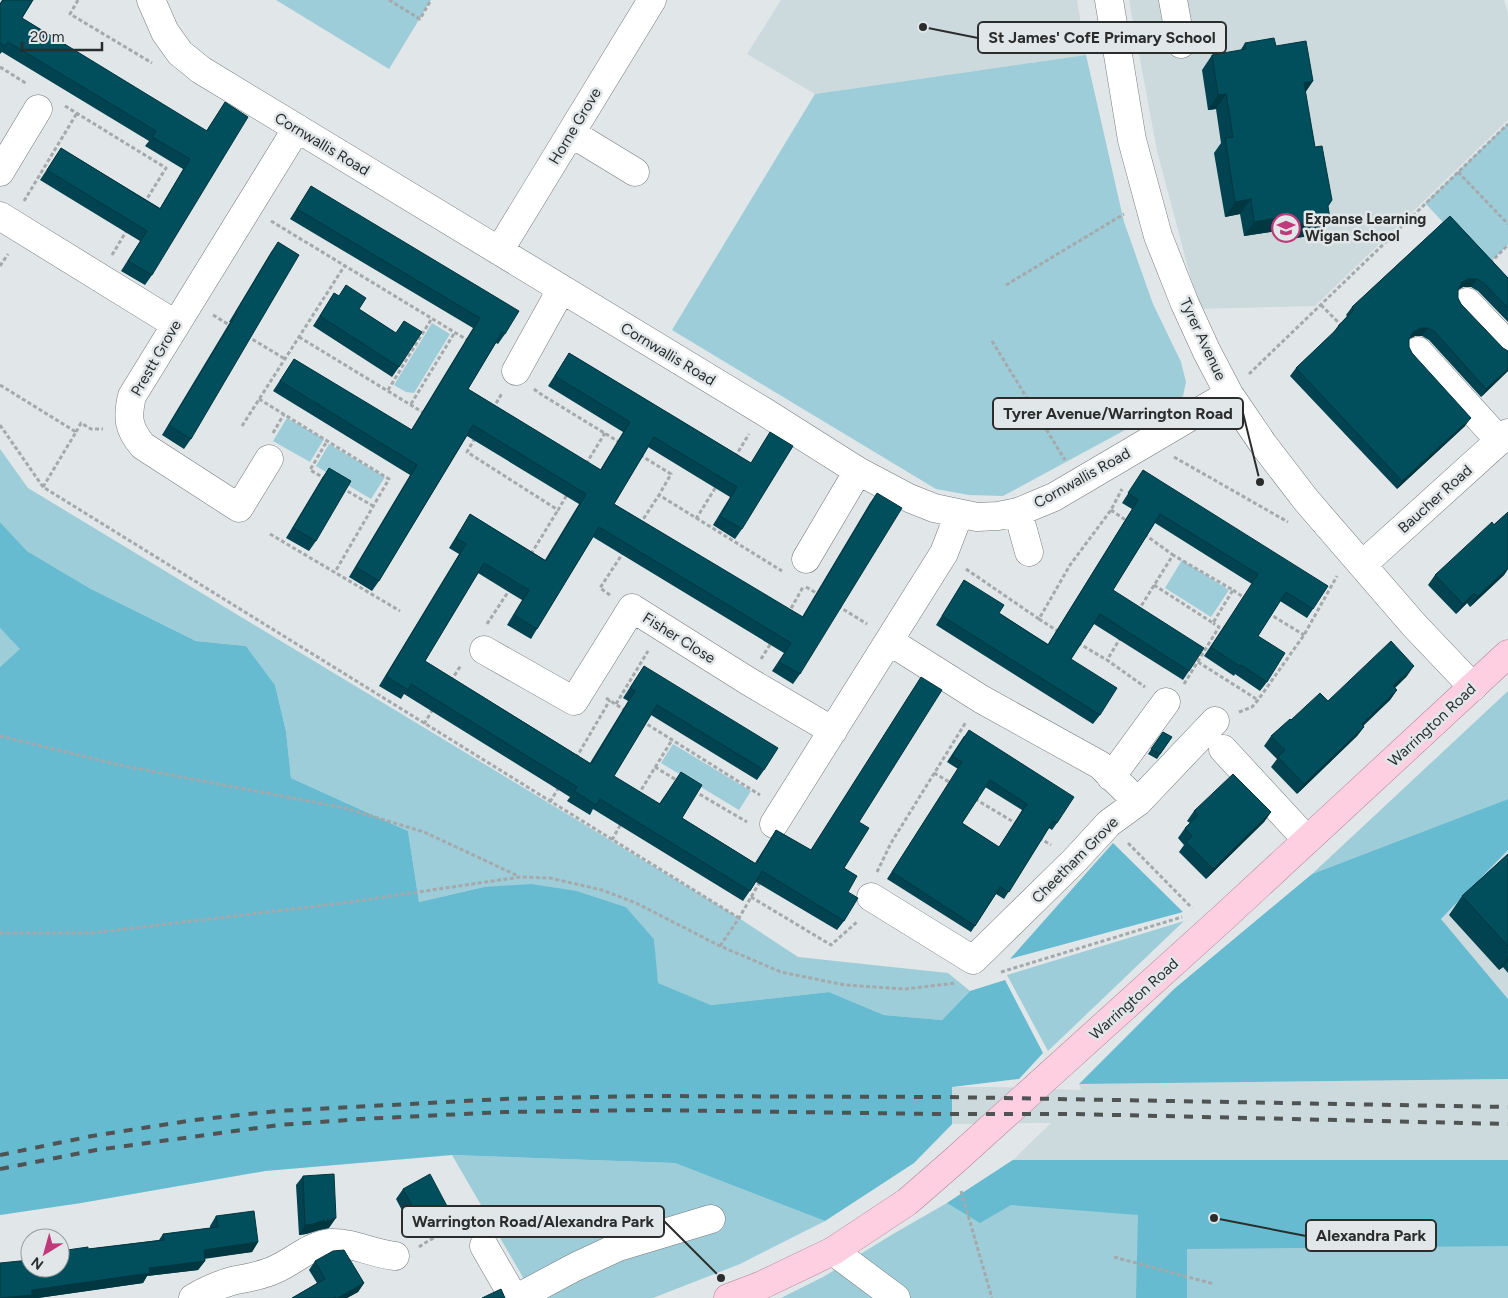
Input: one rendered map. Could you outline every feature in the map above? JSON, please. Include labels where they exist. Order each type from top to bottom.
[{"type":"main road","name":"Warrington Road","points":[[728,1298],[767,1292],[907,1202],[1507,656]]},
{"type":"street","name":"Cornwallis Road","points":[[151,0],[165,32],[180,53],[201,70],[763,411],[858,471],[909,498],[934,508],[984,517],[1018,512],[1054,497],[1229,394]]},
{"type":"street","name":"Horne Grove","points":[[499,251],[652,0]]},
{"type":"street","name":"Tyrer Avenue","points":[[1108,0],[1132,140],[1158,236],[1185,304],[1229,394],[1263,444],[1295,486],[1414,625],[1473,687]]},
{"type":"street","points":[[1173,0],[1181,44]]},
{"type":"street","points":[[0,172],[43,100]]},
{"type":"street","name":"Prestt Grove","points":[[270,447],[239,508],[143,446],[136,438],[132,429],[129,409],[132,396],[175,324],[297,128]]},
{"type":"street","points":[[571,133],[635,172]]},
{"type":"street","points":[[6,220],[175,324]]},
{"type":"street","points":[[516,371],[561,290]]},
{"type":"street","points":[[1467,302],[1508,345]]},
{"type":"street","points":[[1418,351],[1504,437]]},
{"type":"street","name":"Baucher Road","points":[[1362,565],[1504,437]]},
{"type":"street","points":[[797,567],[858,471]]},
{"type":"street","points":[[1018,512],[1029,552]]},
{"type":"street","points":[[770,820],[833,731],[944,554],[959,514]]},
{"type":"street","name":"Fisher Close","points":[[478,646],[574,702],[632,608],[748,681],[833,731]]},
{"type":"street","points":[[890,639],[981,699],[1100,765],[1138,802]]},
{"type":"street","points":[[1111,777],[1166,702]]},
{"type":"street","name":"Cheetham Grove","points":[[875,899],[974,960],[1075,860],[1108,823],[1138,802],[1214,721]]},
{"type":"street","points":[[1223,749],[1307,840]]},
{"type":"street","points":[[484,1246],[515,1298],[575,1267],[618,1248],[711,1218]]},
{"type":"street","points":[[193,1298],[206,1290],[276,1270],[317,1246],[331,1243],[349,1245],[395,1256]]},
{"type":"street","points":[[833,1251],[896,1298]]},
{"type":"path","points":[[78,0],[70,14],[159,68]]},
{"type":"path","points":[[389,0],[420,19],[431,0]]},
{"type":"path","points":[[0,67],[43,100],[77,113],[166,168],[140,210]]},
{"type":"path","points":[[6,220],[77,113]]},
{"type":"path","points":[[1229,394],[1508,124]]},
{"type":"path","points":[[1458,172],[1508,224]]},
{"type":"path","points":[[1006,284],[1148,200]]},
{"type":"path","points":[[248,207],[469,341]]},
{"type":"path","points":[[98,276],[129,226]]},
{"type":"path","points":[[242,426],[346,265]]},
{"type":"path","points":[[190,301],[237,330]]},
{"type":"path","points":[[1321,305],[1347,332]]},
{"type":"path","points":[[388,390],[432,318]]},
{"type":"path","points":[[411,404],[455,332]]},
{"type":"path","points":[[245,335],[285,359]]},
{"type":"path","points":[[299,336],[426,414]]},
{"type":"path","points":[[992,341],[1078,483]]},
{"type":"path","points":[[491,412],[516,371],[538,393],[621,444]]},
{"type":"path","points":[[0,385],[76,432],[43,487]]},
{"type":"path","points":[[259,399],[389,479],[335,572]]},
{"type":"path","points":[[733,461],[763,411]]},
{"type":"path","points":[[270,447],[284,414]]},
{"type":"path","points":[[0,425],[43,487],[739,918]]},
{"type":"path","points":[[584,467],[604,433]]},
{"type":"path","points":[[476,436],[467,452],[558,510]]},
{"type":"path","points":[[464,439],[472,444]]},
{"type":"path","points":[[328,441],[310,470],[334,483]]},
{"type":"path","points":[[1148,442],[1294,526]]},
{"type":"path","points":[[637,529],[671,474],[638,454]]},
{"type":"path","points":[[696,519],[718,484]]},
{"type":"path","points":[[342,488],[373,506]]},
{"type":"path","points":[[528,559],[568,493]]},
{"type":"path","points":[[658,495],[696,519],[797,567]]},
{"type":"path","points":[[1111,510],[1134,527]]},
{"type":"path","points":[[1142,532],[1173,555],[1249,600]]},
{"type":"path","points":[[270,534],[400,611]]},
{"type":"path","points":[[627,546],[600,588],[632,608]]},
{"type":"path","points":[[1133,619],[1173,555]]},
{"type":"path","points":[[1214,721],[1252,707],[1304,635],[1338,572],[1362,565]]},
{"type":"path","points":[[449,684],[478,646],[514,582]]},
{"type":"path","points":[[786,617],[804,585],[821,596]]},
{"type":"path","points":[[1073,640],[1107,660],[1166,702],[1180,690],[1220,628],[1154,585]]},
{"type":"path","points":[[1213,623],[1233,590]]},
{"type":"path","points":[[835,604],[890,639]]},
{"type":"path","points":[[1264,610],[1304,635]]},
{"type":"path","points":[[1040,620],[1065,635]]},
{"type":"path","points":[[616,704],[663,627]]},
{"type":"path","points":[[1107,660],[1122,635]]},
{"type":"path","points":[[748,681],[772,641]]},
{"type":"path","points":[[1198,662],[1258,700]]},
{"type":"path","points":[[584,686],[632,714]]},
{"type":"path","points":[[751,897],[831,945],[875,899],[873,880],[891,843],[981,699]]},
{"type":"path","points":[[575,759],[610,700]]},
{"type":"path","points":[[424,724],[434,708]]},
{"type":"path","points":[[640,720],[672,740],[770,820]]},
{"type":"path","points":[[0,736],[124,766],[345,808],[424,832],[520,877]]},
{"type":"path","points":[[636,799],[672,740]]},
{"type":"path","points":[[655,767],[679,782]]},
{"type":"path","points":[[934,773],[959,788]]},
{"type":"path","points":[[550,802],[560,785]]},
{"type":"path","points":[[688,786],[770,820]]},
{"type":"path","points":[[975,798],[1025,829]]},
{"type":"path","points":[[612,840],[626,816]]},
{"type":"path","points":[[1108,823],[1197,913]]},
{"type":"path","points":[[1033,834],[1075,860]]},
{"type":"path","points":[[720,946],[739,918],[764,874]]},
{"type":"path","points":[[0,933],[92,932],[343,904],[520,877],[550,878],[602,890],[636,904],[720,946],[781,972],[845,985],[904,989],[959,982]]},
{"type":"path","points":[[996,973],[1187,916]]},
{"type":"path","points":[[959,1183],[992,1298]]},
{"type":"path","points":[[395,1256],[412,1252],[435,1237],[447,1233],[459,1234],[484,1246]]},
{"type":"path","points":[[1114,1257],[1214,1284]]},
{"type":"shaded area","points":[[276,0],[431,0],[389,69]]},
{"type":"shaded area","points":[[781,0],[1077,0],[1086,55],[815,94],[747,54]]},
{"type":"shaded area","name":"Expanse Learning Wigan School","points":[[1129,0],[1504,0],[1508,13],[1508,120],[1315,306],[1199,309],[1157,151]]},
{"type":"shaded area","points":[[1086,55],[1124,222],[1153,304],[1181,362],[1186,382],[1183,396],[1173,404],[1003,496],[969,495],[936,489],[672,330],[815,94]]},
{"type":"shaded area","points":[[1508,123],[1508,245],[1485,267],[1425,203]]},
{"type":"shaded area","points":[[432,323],[450,334],[414,393],[406,392],[394,385]]},
{"type":"shaded area","points":[[287,418],[324,439],[310,462],[273,441]]},
{"type":"shaded area","points":[[329,444],[385,477],[371,499],[316,466]]},
{"type":"shaded area","points":[[0,449],[28,488],[739,918],[798,957],[948,973],[970,991],[942,1020],[884,1015],[829,992],[711,1005],[657,983],[654,939],[626,907],[577,891],[484,887],[419,902],[408,831],[291,778],[286,731],[275,685],[246,646],[196,641],[91,589],[27,551],[0,522]]},
{"type":"shaded area","points":[[0,522],[27,551],[91,589],[196,641],[246,646],[275,685],[286,731],[291,778],[408,831],[419,902],[484,887],[531,884],[577,891],[626,907],[654,939],[658,983],[711,1005],[829,992],[884,1015],[942,1020],[970,991],[1005,980],[1043,1053],[1019,1079],[952,1087],[952,1124],[914,1163],[825,1221],[675,1163],[452,1155],[265,1171],[0,1215],[0,667],[20,649],[0,628]]},
{"type":"shaded area","points":[[1182,560],[1229,590],[1211,617],[1165,588]]},
{"type":"shaded area","points":[[0,628],[21,649],[0,667]]},
{"type":"shaded area","points":[[1508,691],[1508,799],[1312,874]]},
{"type":"shaded area","points":[[673,744],[751,791],[739,810],[661,763]]},
{"type":"shaded area","points":[[1508,799],[1508,850],[1441,919],[1508,999],[1508,1079],[1079,1084],[1174,989],[1312,874]]},
{"type":"shaded area","points":[[1113,843],[1183,912],[1010,959]]},
{"type":"shaded area","points":[[1508,850],[1508,999],[1441,919]]},
{"type":"shaded area","points":[[1184,921],[1048,1051],[1007,975]]},
{"type":"shaded area","points":[[1508,1079],[1508,1160],[1013,1160],[1051,1123],[953,1124],[914,1163],[825,1221],[675,1163],[452,1155],[265,1171],[0,1215],[0,1106],[952,1087],[1081,1090],[1079,1084]]},
{"type":"shaded area","points":[[452,1155],[675,1163],[825,1221],[740,1264],[653,1298],[535,1298]]},
{"type":"shaded area","points":[[1013,1160],[1508,1160],[1508,1298],[781,1298],[823,1277],[947,1203]]},
{"type":"shaded area","points":[[1013,1160],[1508,1160],[1508,1246],[1187,1249],[1187,1298],[1136,1298],[1138,1215],[1011,1205],[980,1223],[947,1203]]},
{"type":"building","points":[[3,0],[33,0],[22,18],[207,131],[225,102],[248,117],[152,275],[128,261],[147,231],[47,170],[61,148],[160,209],[190,159],[152,137],[156,131],[8,42],[5,46],[0,43],[0,5]]},
{"type":"building","points":[[1274,38],[1276,46],[1306,41],[1313,81],[1304,83],[1315,147],[1322,146],[1332,200],[1328,206],[1330,219],[1295,225],[1293,215],[1254,222],[1251,199],[1235,202],[1225,138],[1233,137],[1226,94],[1218,95],[1212,55],[1246,49],[1245,43]]},
{"type":"building","points":[[311,186],[519,311],[505,334],[502,332],[468,389],[601,470],[630,422],[555,376],[569,353],[751,463],[770,432],[793,446],[742,529],[720,516],[737,487],[654,437],[614,504],[803,617],[877,493],[902,508],[800,674],[779,662],[791,643],[599,527],[537,629],[514,615],[529,590],[484,563],[425,661],[591,764],[635,691],[630,688],[644,666],[778,748],[764,770],[657,705],[614,776],[660,804],[681,772],[702,785],[682,818],[756,864],[776,830],[811,850],[921,677],[942,690],[859,822],[869,828],[844,868],[857,876],[848,892],[858,898],[844,921],[762,871],[750,891],[600,799],[596,805],[574,791],[577,787],[411,684],[408,690],[386,676],[466,544],[456,538],[470,514],[546,561],[586,494],[473,425],[379,581],[356,567],[417,465],[280,381],[294,359],[412,430],[480,318],[297,209]]},
{"type":"building","points":[[1450,216],[1508,278],[1508,308],[1484,283],[1477,279],[1468,279],[1462,282],[1458,290],[1458,298],[1461,304],[1508,351],[1508,369],[1486,389],[1435,332],[1428,328],[1421,328],[1413,332],[1409,339],[1409,347],[1412,353],[1471,418],[1402,481],[1296,368],[1339,327],[1354,310],[1352,307]]},
{"type":"building","points":[[278,242],[299,255],[191,439],[169,425]]},
{"type":"building","points":[[346,285],[366,298],[359,309],[396,333],[404,321],[422,332],[399,367],[320,316],[334,293],[339,296]]},
{"type":"building","points":[[329,468],[351,481],[316,541],[293,528]]},
{"type":"building","points":[[1143,470],[1328,586],[1313,609],[1286,592],[1258,636],[1285,653],[1267,682],[1211,647],[1258,574],[1160,514],[1113,590],[1204,648],[1189,671],[1100,614],[1071,659],[1117,688],[1100,715],[942,616],[964,580],[1004,605],[999,613],[1048,645],[1138,500],[1128,493]]},
{"type":"building","points":[[1508,512],[1508,568],[1477,597],[1474,593],[1463,604],[1435,575],[1492,522],[1494,525]]},
{"type":"building","points":[[1391,641],[1414,666],[1393,686],[1397,690],[1362,724],[1364,727],[1304,784],[1278,757],[1285,750],[1271,736],[1320,693],[1328,701]]},
{"type":"building","points":[[969,730],[1074,797],[1057,823],[1053,821],[1009,892],[1000,887],[975,926],[892,872],[962,762],[952,756]],"holes":[[[990,780],[1027,804],[999,847],[962,823]]]},
{"type":"building","points":[[1163,732],[1172,737],[1160,754],[1151,749]]},
{"type":"building","points":[[1233,774],[1271,812],[1213,869],[1186,842],[1192,836],[1185,828],[1198,815],[1194,811]]},
{"type":"building","points":[[1508,854],[1508,946],[1462,896]]},
{"type":"building","points":[[334,1174],[336,1218],[305,1225],[303,1176]]},
{"type":"building","points":[[430,1174],[448,1208],[421,1223],[403,1189]]},
{"type":"building","points":[[254,1211],[258,1242],[204,1250],[205,1261],[149,1268],[150,1273],[32,1290],[32,1295],[0,1298],[0,1263],[20,1261],[20,1278],[70,1278],[70,1250],[164,1240],[163,1234],[218,1227],[216,1216]]},
{"type":"building","points":[[344,1250],[364,1283],[338,1298],[292,1298],[325,1279],[315,1261],[333,1251]]},
{"type":"building","points":[[501,1289],[505,1298],[482,1298]]},
{"type":"railway","points":[[0,1155],[92,1136],[194,1120],[277,1111],[503,1099],[646,1096],[946,1097],[1508,1107]]},
{"type":"railway","points":[[0,1169],[96,1150],[279,1125],[504,1112],[646,1110],[1074,1114],[1508,1124]]},
{"type":"place","name":"St James' CofE Primary School","points":[[923,27]]},
{"type":"place","name":"Expanse Learning Wigan School","points":[[1286,228]]},
{"type":"place","name":"Tyrer Avenue/Warrington Road","points":[[1260,482]]},
{"type":"place","name":"Alexandra Park","points":[[1214,1218]]},
{"type":"place","name":"Warrington Road/Alexandra Park","points":[[721,1278]]}]
